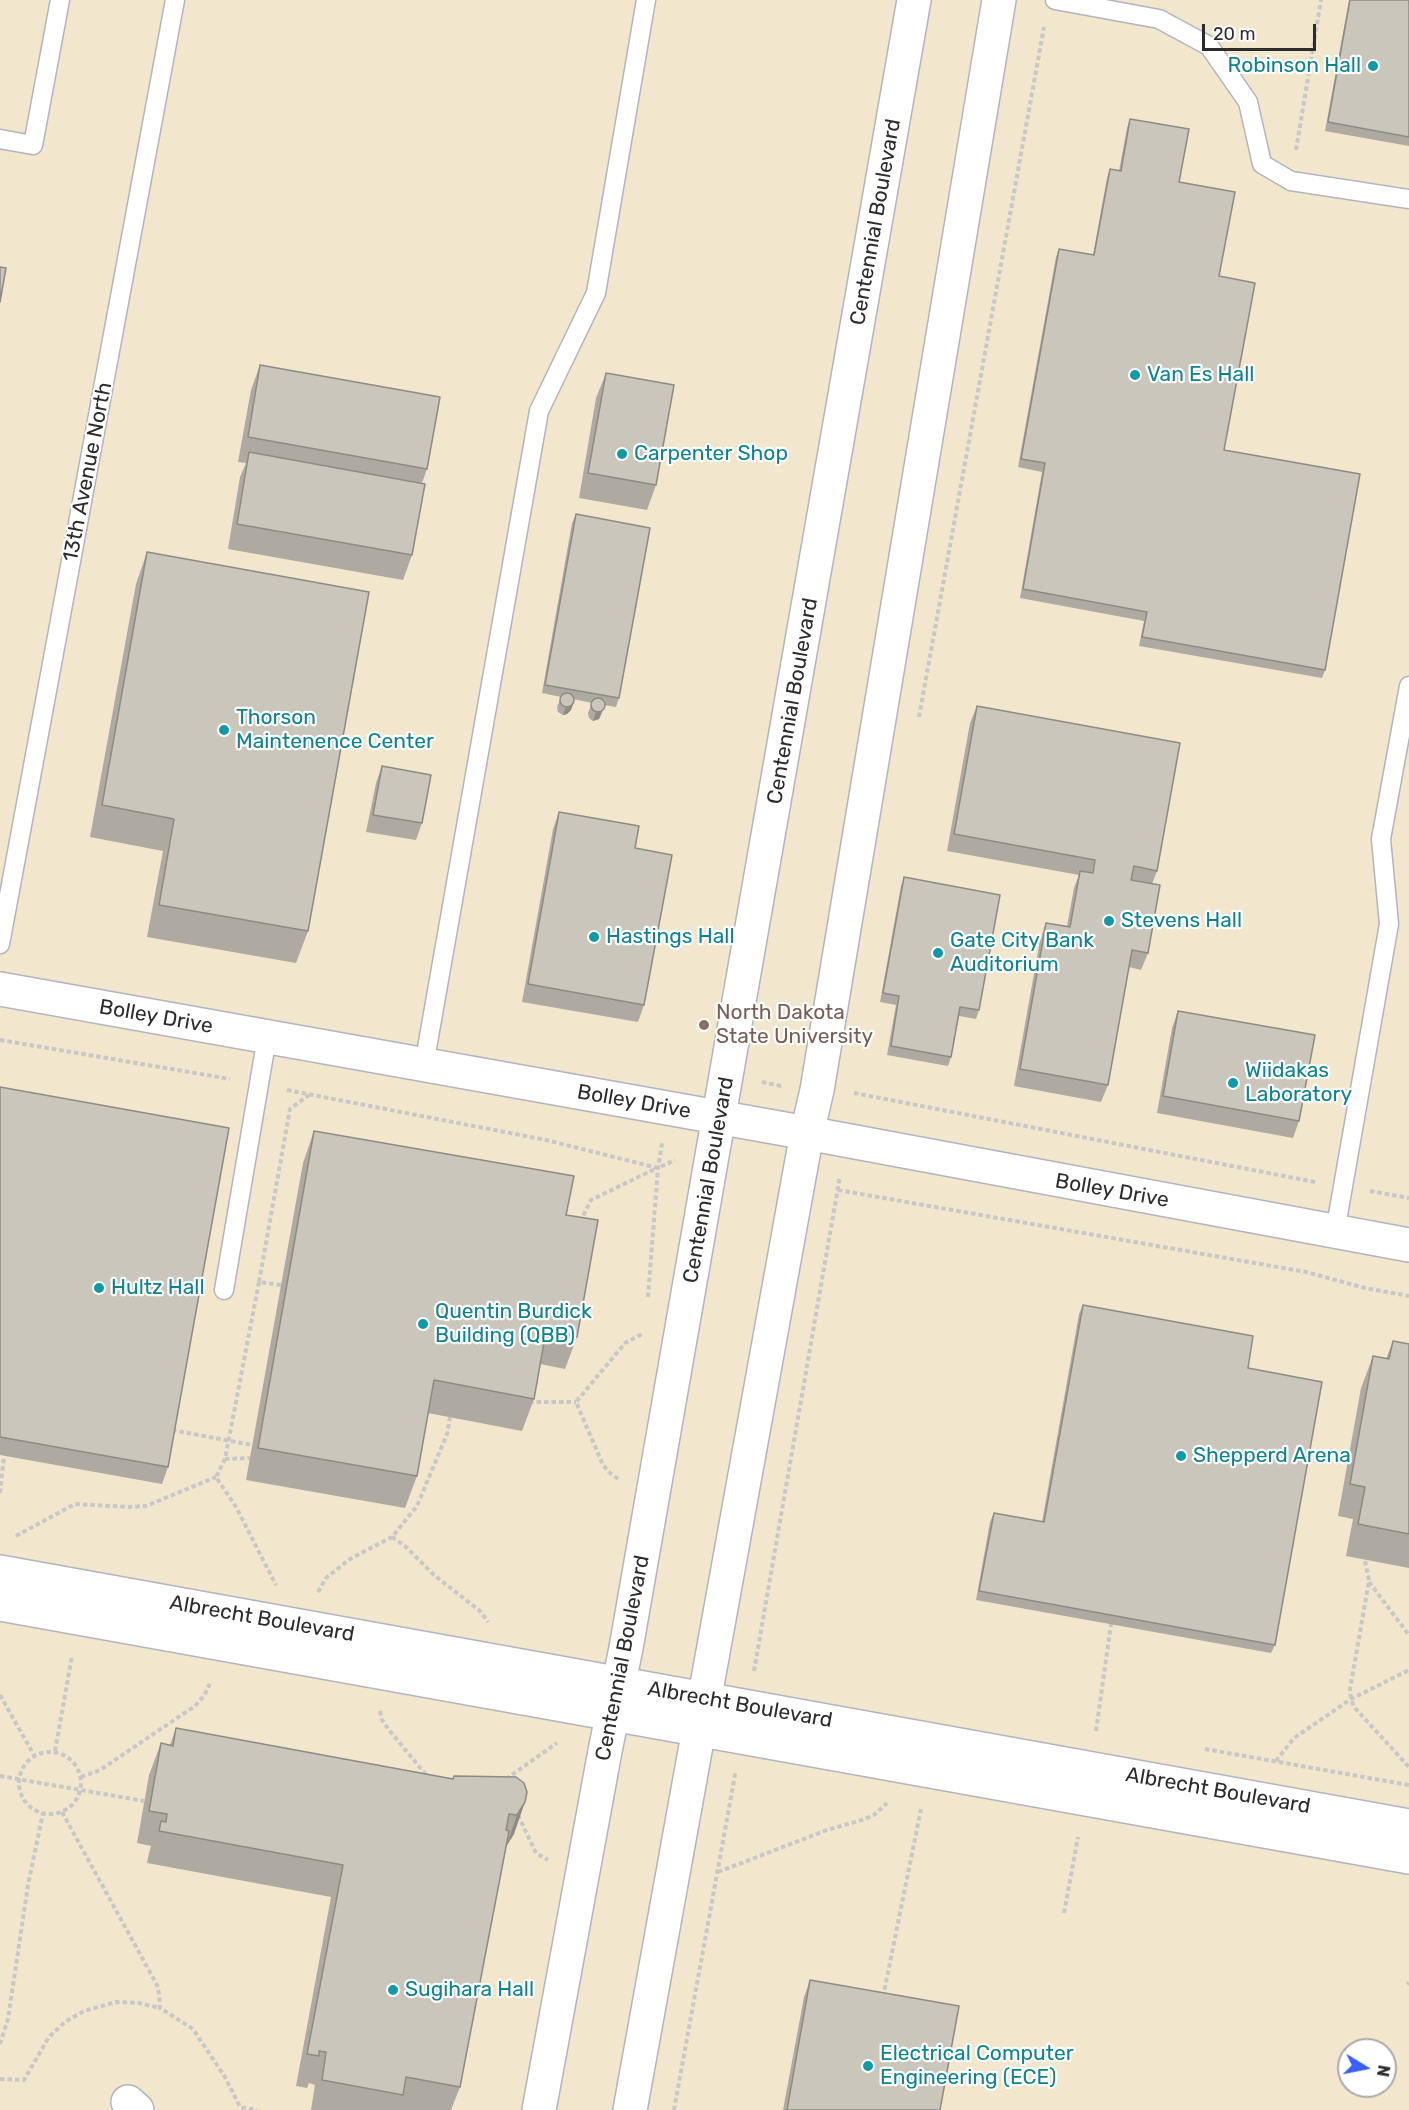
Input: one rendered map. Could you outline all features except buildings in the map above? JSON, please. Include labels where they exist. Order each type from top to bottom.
[{"type":"street","name":"Centennial Boulevard","points":[[539,2110],[616,1699],[720,1118],[914,0]]},
{"type":"street","points":[[630,2110],[807,1133],[818,1089],[999,0]]},
{"type":"street","name":"Bolley Drive","points":[[0,989],[807,1133],[1409,1245]]},
{"type":"street","name":"Albrecht Boulevard","points":[[0,1572],[616,1699],[1409,1857]]},
{"type":"street","name":"Albrecht Boulevard","points":[[0,1604],[616,1699]]},
{"type":"street","name":"Albrecht Boulevard","points":[[702,1715],[1409,1826]]},
{"type":"lane","points":[[0,139],[33,146],[60,0]]},
{"type":"lane","name":"13th Avenue North","points":[[0,944],[175,0]]},
{"type":"lane","points":[[424,1065],[539,411],[596,292],[646,0]]},
{"type":"lane","points":[[1055,0],[1159,19],[1209,46],[1248,102],[1262,164],[1291,180],[1409,199]]},
{"type":"lane","points":[[1335,1232],[1389,924],[1382,839],[1409,686]]},
{"type":"lane","points":[[224,1290],[267,1037]]},
{"type":"path","points":[[1291,180],[1321,0]]},
{"type":"path","points":[[917,726],[1046,18]]},
{"type":"path","points":[[726,1084],[750,1080],[789,1087],[854,1093],[1409,1198]]},
{"type":"path","points":[[754,1671],[839,1190],[843,1141],[856,1082]]},
{"type":"path","points":[[10,1539],[25,1533],[75,1504],[146,1506],[216,1477],[225,1459],[290,1108],[310,1094]]},
{"type":"path","points":[[647,1309],[658,1168],[668,1108]]},
{"type":"path","points":[[576,1229],[591,1200],[658,1168]]},
{"type":"path","points":[[259,1282],[280,1285]]},
{"type":"path","points":[[576,1402],[625,1343],[645,1332],[643,1344]]},
{"type":"path","points":[[527,1402],[576,1402]]},
{"type":"path","points":[[576,1402],[603,1465],[620,1480],[621,1468]]},
{"type":"path","points":[[318,1593],[326,1578],[350,1559],[392,1537],[417,1506],[447,1434],[450,1417]]},
{"type":"path","points":[[172,1430],[252,1445]]},
{"type":"path","points":[[0,1492],[4,1456]]},
{"type":"path","points":[[225,1459],[250,1458]]},
{"type":"path","points":[[216,1477],[236,1507],[276,1586]]},
{"type":"path","points":[[392,1537],[406,1547],[434,1575],[480,1611],[489,1623]]},
{"type":"path","points":[[1365,1561],[1369,1581],[1350,1689],[1351,1699],[1354,1707],[1409,1767]]},
{"type":"path","points":[[1369,1581],[1409,1635]]},
{"type":"path","points":[[1096,1731],[1111,1624]]},
{"type":"path","points":[[55,1751],[72,1656]]},
{"type":"path","points":[[1276,1761],[1294,1737],[1351,1699],[1409,1670]]},
{"type":"path","points":[[81,1777],[100,1770],[195,1706],[204,1696],[211,1681]]},
{"type":"path","points":[[0,1695],[34,1755]]},
{"type":"path","points":[[380,1711],[382,1720],[427,1776]]},
{"type":"path","points":[[502,1782],[557,1743]]},
{"type":"path","points":[[55,1751],[72,1760],[79,1768],[80,1794],[70,1808],[62,1812],[43,1814],[32,1809],[20,1793],[18,1783],[20,1772],[25,1763],[34,1755],[55,1751]]},
{"type":"path","points":[[674,2110],[735,1775]]},
{"type":"path","points":[[0,1776],[144,1801]]},
{"type":"path","points":[[717,1873],[827,1830],[868,1818],[887,1803]]},
{"type":"path","points":[[883,1999],[921,1809]]},
{"type":"path","points":[[515,1811],[517,1819],[536,1852],[548,1861]]},
{"type":"path","points":[[62,1812],[156,1985],[160,2008]]},
{"type":"path","points":[[0,2044],[8,2019],[28,1885],[43,1814]]},
{"type":"path","points":[[1064,1913],[1078,1837]]},
{"type":"path","points":[[0,2079],[24,2080],[48,2037],[65,2022],[84,2011],[116,2002],[139,2003],[160,2008],[193,2029],[225,2077],[240,2107],[257,2110]]},
{"type":"shaded area","name":"North Dakota State University","points":[[0,0],[1409,0],[1409,2110],[0,2110]]},
{"type":"place","name":"Robinson Hall","points":[[1373,66]]},
{"type":"place","name":"Van Es Hall","points":[[1135,375]]},
{"type":"place","name":"Carpenter Shop","points":[[622,454]]},
{"type":"place","name":"Thorson Maintenence Center","points":[[224,730]]},
{"type":"place","name":"Stevens Hall","points":[[1109,921]]},
{"type":"place","name":"Hastings Hall","points":[[594,937]]},
{"type":"place","name":"Gate City Bank Auditorium","points":[[938,953]]},
{"type":"place","name":"North Dakota State University","points":[[704,1025]]},
{"type":"place","name":"Wiidakas Laboratory","points":[[1233,1083]]},
{"type":"place","name":"Hultz Hall","points":[[99,1288]]},
{"type":"place","name":"Quentin Burdick Building (QBB)","points":[[423,1324]]},
{"type":"place","name":"Shepperd Arena","points":[[1181,1456]]},
{"type":"place","name":"Sugihara Hall","points":[[393,1990]]},
{"type":"place","name":"Electrical Computer Engineering (ECE)","points":[[868,2066]]}]
